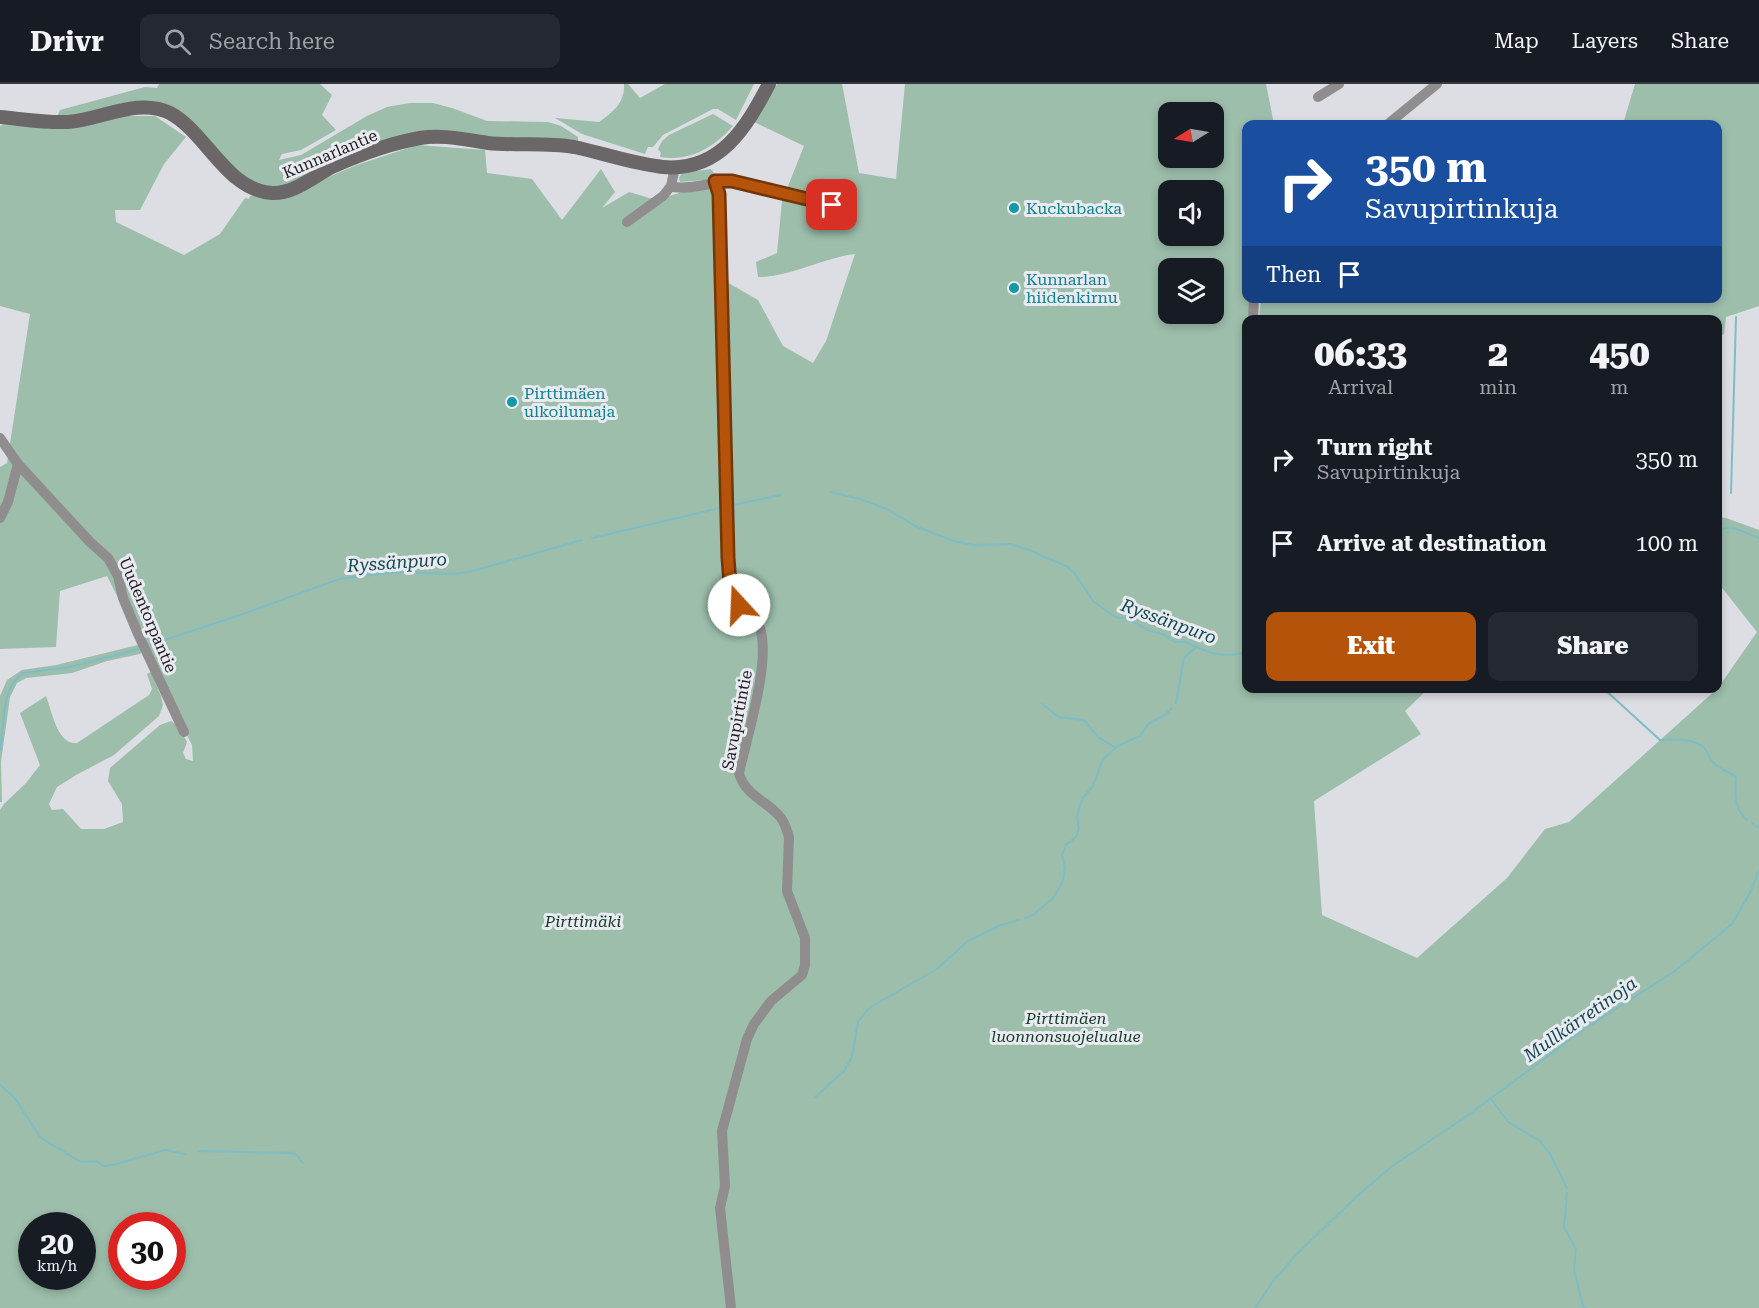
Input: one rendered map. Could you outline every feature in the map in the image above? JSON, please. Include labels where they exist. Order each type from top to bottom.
[{"type":"main road","name":"Kunnarlantie","points":[[0,117],[71,122],[138,108],[162,110],[185,124],[237,177],[256,189],[272,193],[291,189],[355,158],[402,142],[430,136],[499,144],[558,145],[648,164],[675,167],[698,163],[724,150],[737,137],[750,119],[769,84]]},
{"type":"street","points":[[1318,97],[1339,84]]},
{"type":"street","points":[[1393,120],[1437,84]]},
{"type":"street","points":[[627,222],[663,196],[671,186],[675,167]]},
{"type":"street","points":[[671,186],[681,188],[715,181],[732,181],[832,205]]},
{"type":"street","name":"Savupirtintie","points":[[715,181],[719,194],[729,585],[731,596],[758,624],[764,639],[764,659],[739,773],[741,782],[749,792],[781,818],[786,829],[789,837],[787,891],[805,938],[805,965],[802,975],[771,1001],[754,1024],[747,1039],[723,1131],[725,1186],[720,1208],[731,1308]]},
{"type":"street","name":"Uudentorpantie","points":[[0,438],[18,464],[90,542],[108,558],[118,576],[123,598],[138,634],[184,732]]},
{"type":"street","points":[[0,518],[8,502],[18,464]]},
{"type":"green space","points":[[159,84],[320,84],[332,95],[322,115],[336,130],[301,150],[282,154],[279,160],[301,155],[367,116],[387,107],[410,103],[433,103],[487,121],[548,122],[561,126],[578,137],[578,144],[437,133],[295,184],[274,188],[249,181],[165,108],[56,119],[60,110],[145,87],[157,88]]},
{"type":"green space","points":[[624,84],[628,84],[640,98],[665,84],[754,84],[736,120],[718,109],[713,109],[663,135],[653,147],[648,147],[645,154],[582,134],[555,118],[599,122],[620,102]]},
{"type":"green space","name":"Pirttimäki","points":[[777,84],[842,84],[859,173],[896,179],[905,84],[1266,84],[1273,120],[1242,120],[1242,303],[1251,303],[1250,315],[1242,315],[1242,693],[1424,693],[1405,711],[1421,734],[1314,801],[1322,915],[1417,958],[1507,878],[1545,829],[1569,822],[1712,693],[1722,693],[1722,682],[1757,632],[1722,588],[1722,518],[1759,530],[1759,1308],[0,1308],[0,810],[40,765],[20,713],[46,696],[60,733],[70,742],[77,743],[149,695],[152,689],[147,674],[151,672],[163,705],[159,716],[114,755],[57,787],[49,804],[52,810],[63,809],[81,829],[104,829],[123,822],[122,804],[108,781],[110,768],[160,725],[171,721],[178,726],[187,742],[183,753],[186,759],[193,761],[192,745],[107,576],[60,591],[56,647],[0,649],[0,467],[7,463],[30,314],[0,306],[0,126],[4,124],[54,129],[126,116],[155,116],[186,137],[164,164],[140,210],[115,210],[116,222],[184,255],[220,234],[245,198],[285,195],[357,165],[417,145],[485,150],[487,173],[532,179],[562,220],[601,169],[615,192],[602,208],[629,192],[656,200],[719,181],[725,281],[758,300],[783,346],[813,363],[826,341],[855,254],[782,274],[758,277],[756,262],[777,253],[782,201],[804,146],[754,122]]},
{"type":"green space","points":[[1635,84],[1759,84],[1759,306],[1726,317],[1724,334],[1722,335],[1722,315],[1259,315],[1261,303],[1722,303],[1722,120],[1624,120]]},
{"type":"green space","points":[[713,114],[733,126],[718,140],[692,155],[660,157],[661,153],[658,149],[669,135]]},
{"type":"green space","points":[[711,169],[718,179],[680,182],[679,178],[682,173]]},
{"type":"green space","points":[[138,645],[142,652],[140,654],[107,661],[72,673],[26,678],[17,683],[10,697],[1,762],[2,802],[0,802],[0,696],[7,680],[22,670],[56,665]]},
{"type":"waterway","points":[[1731,493],[1736,317]]},
{"type":"waterway","name":"Ryssänpuro","points":[[831,492],[887,509],[917,527],[954,541],[973,545],[1011,544],[1029,550],[1068,567],[1093,601],[1115,617],[1128,619],[1150,631],[1163,634],[1175,642],[1185,642],[1211,653],[1242,653]]},
{"type":"waterway","name":"Ryssänpuro","points":[[733,505],[781,495]]},
{"type":"waterway","name":"Ryssänpuro","points":[[592,538],[720,508]]},
{"type":"waterway","name":"Ryssänpuro","points":[[1722,529],[1738,529],[1759,538]]},
{"type":"waterway","name":"Ryssänpuro","points":[[149,645],[339,579],[396,572],[452,574],[469,572],[582,540]]},
{"type":"waterway","points":[[1176,703],[1184,658],[1195,648]]},
{"type":"waterway","name":"Ryssänpuro","points":[[0,750],[7,696],[16,679],[24,673],[70,667],[139,649]]},
{"type":"waterway","name":"Mullkärretinoja","points":[[1608,693],[1660,740],[1684,740],[1701,745],[1716,765],[1736,777],[1738,806],[1747,820]]},
{"type":"waterway","points":[[1042,704],[1059,717],[1084,720],[1098,737],[1116,748]]},
{"type":"waterway","points":[[1025,918],[1032,916],[1053,898],[1063,881],[1065,868],[1062,855],[1066,845],[1076,837],[1079,829],[1077,816],[1082,799],[1093,786],[1103,759],[1118,746],[1140,736],[1148,724],[1165,715],[1172,708]]},
{"type":"waterway","name":"Mullkärretinoja","points":[[1752,823],[1759,828]]},
{"type":"waterway","name":"Mullkärretinoja","points":[[1255,1308],[1273,1281],[1297,1254],[1391,1167],[1471,1113],[1583,1030],[1675,971],[1732,924],[1751,891],[1759,870]]},
{"type":"waterway","points":[[814,1098],[844,1071],[852,1057],[858,1022],[869,1008],[937,969],[968,941],[1001,925],[1019,920]]},
{"type":"waterway","points":[[0,1085],[14,1097],[41,1138],[81,1162],[96,1161],[103,1166],[165,1150],[185,1154]]},
{"type":"waterway","name":"Mullkärretinoja","points":[[1491,1099],[1508,1122],[1540,1141],[1550,1154],[1567,1188]]},
{"type":"waterway","points":[[198,1151],[295,1153],[303,1163]]},
{"type":"waterway","name":"Mullkärretinoja","points":[[1567,1193],[1564,1227],[1576,1249],[1574,1270],[1583,1306],[1586,1308]]},
{"type":"place","name":"Kuckubacka","points":[[1014,208]]},
{"type":"place","name":"Kunnarlan hiidenkirnu","points":[[1014,288]]},
{"type":"place","name":"Pirttimäen ulkoilumaja","points":[[512,402]]},
{"type":"route","points":[[739,605],[731,596],[729,585],[719,194],[715,181],[732,181],[832,205]]},
{"type":"park label","name":"Pirttimäen luonnonsuojelualue","points":[[1066,1027]]}]
